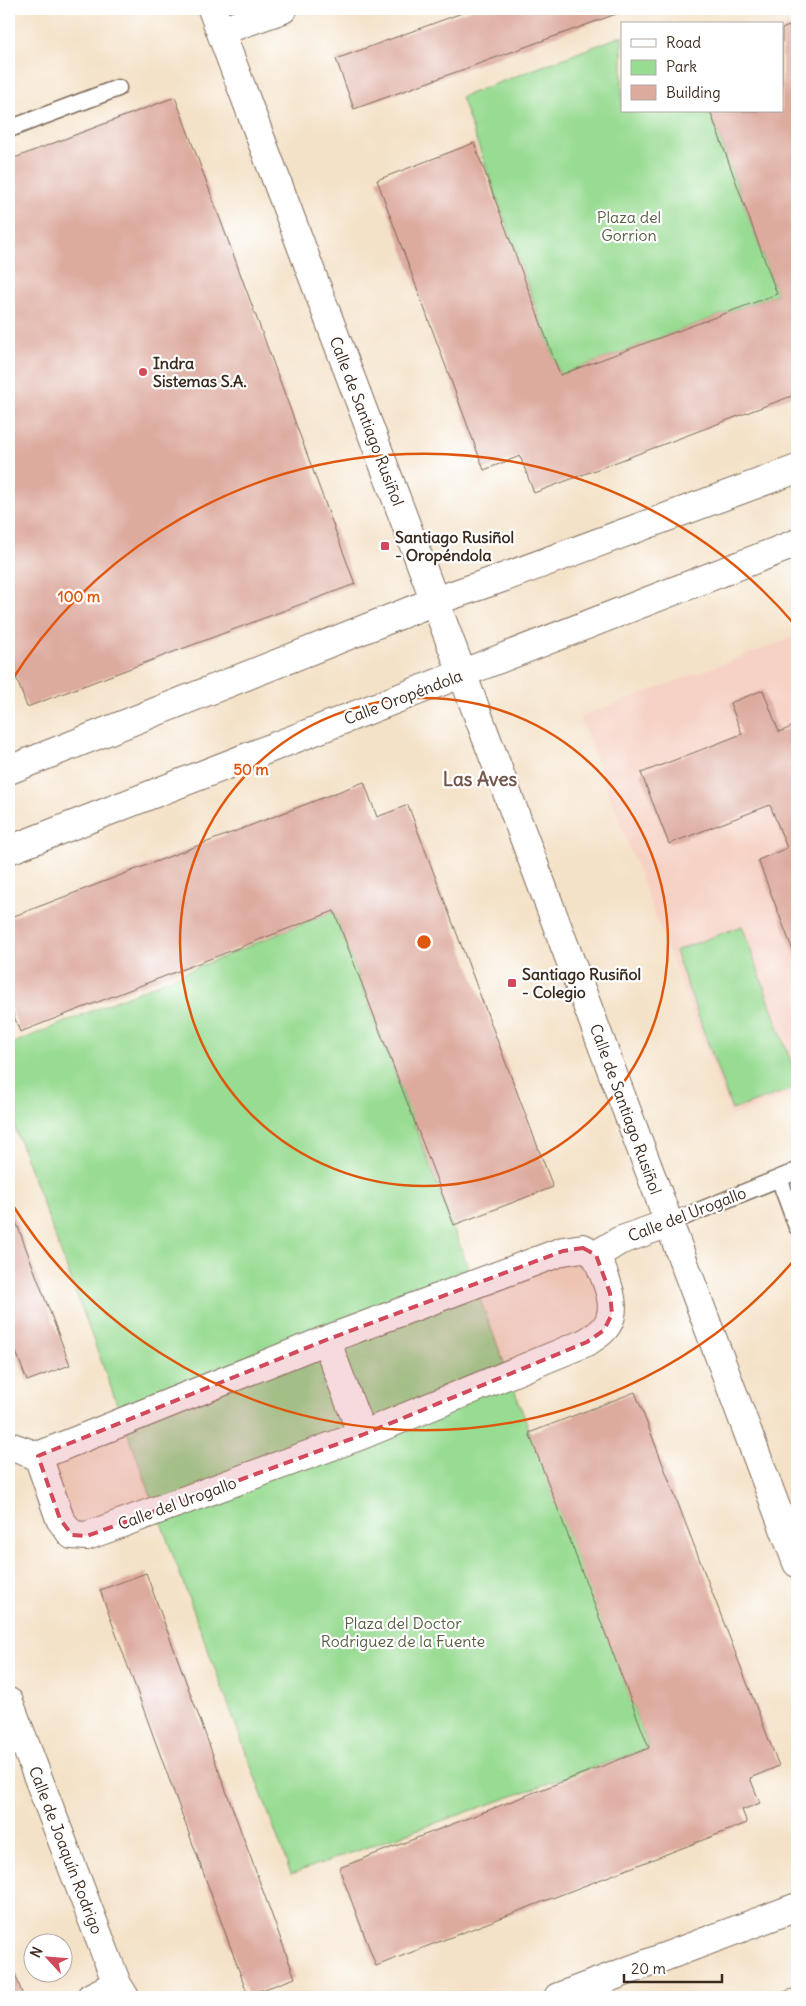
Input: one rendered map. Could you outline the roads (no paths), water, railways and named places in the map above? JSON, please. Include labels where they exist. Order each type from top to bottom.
[{"type":"street","points":[[216,20],[282,9]]},
{"type":"street","name":"Calle de Santiago Rusiñol","points":[[216,20],[797,1563]]},
{"type":"street","points":[[9,770],[435,600],[505,577],[797,469]]},
{"type":"street","name":"Calle Oropéndola","points":[[9,850],[797,543]]},
{"type":"street","name":"Calle del Urogallo","points":[[38,1456],[60,1519],[72,1535],[87,1536],[362,1435],[587,1342],[604,1330],[612,1314],[610,1293],[596,1254],[619,1241],[668,1223]]},
{"type":"street","points":[[9,1446],[38,1456],[326,1340],[564,1252],[582,1248],[596,1254]]},
{"type":"street","points":[[326,1340],[362,1435]]},
{"type":"street","name":"Calle de Joaquín Rodrigo","points":[[9,1702],[121,1990]]},
{"type":"street","points":[[558,1997],[797,1907]]},
{"type":"street","points":[[91,1997],[121,1990]]},
{"type":"lane","points":[[9,130],[118,88]]},
{"type":"lane","name":"Calle del Urogallo","points":[[668,1223],[797,1171]]},
{"type":"lane","points":[[779,1178],[797,1227]]},
{"type":"place","name":"Indra Sistemas S.A.","points":[[143,372]]},
{"type":"place","name":"Santiago Rusiñol - Oropéndola","points":[[385,546]]},
{"type":"place","name":"Santiago Rusiñol - Colegio","points":[[512,983]]},
{"type":"district","name":"Las Aves","points":[[480,779]]},
{"type":"park label","name":"Plaza del Gorrion","points":[[629,226]]},
{"type":"park label","name":"Plaza del Doctor Rodriguez de la Fuente","points":[[403,1632]]}]
